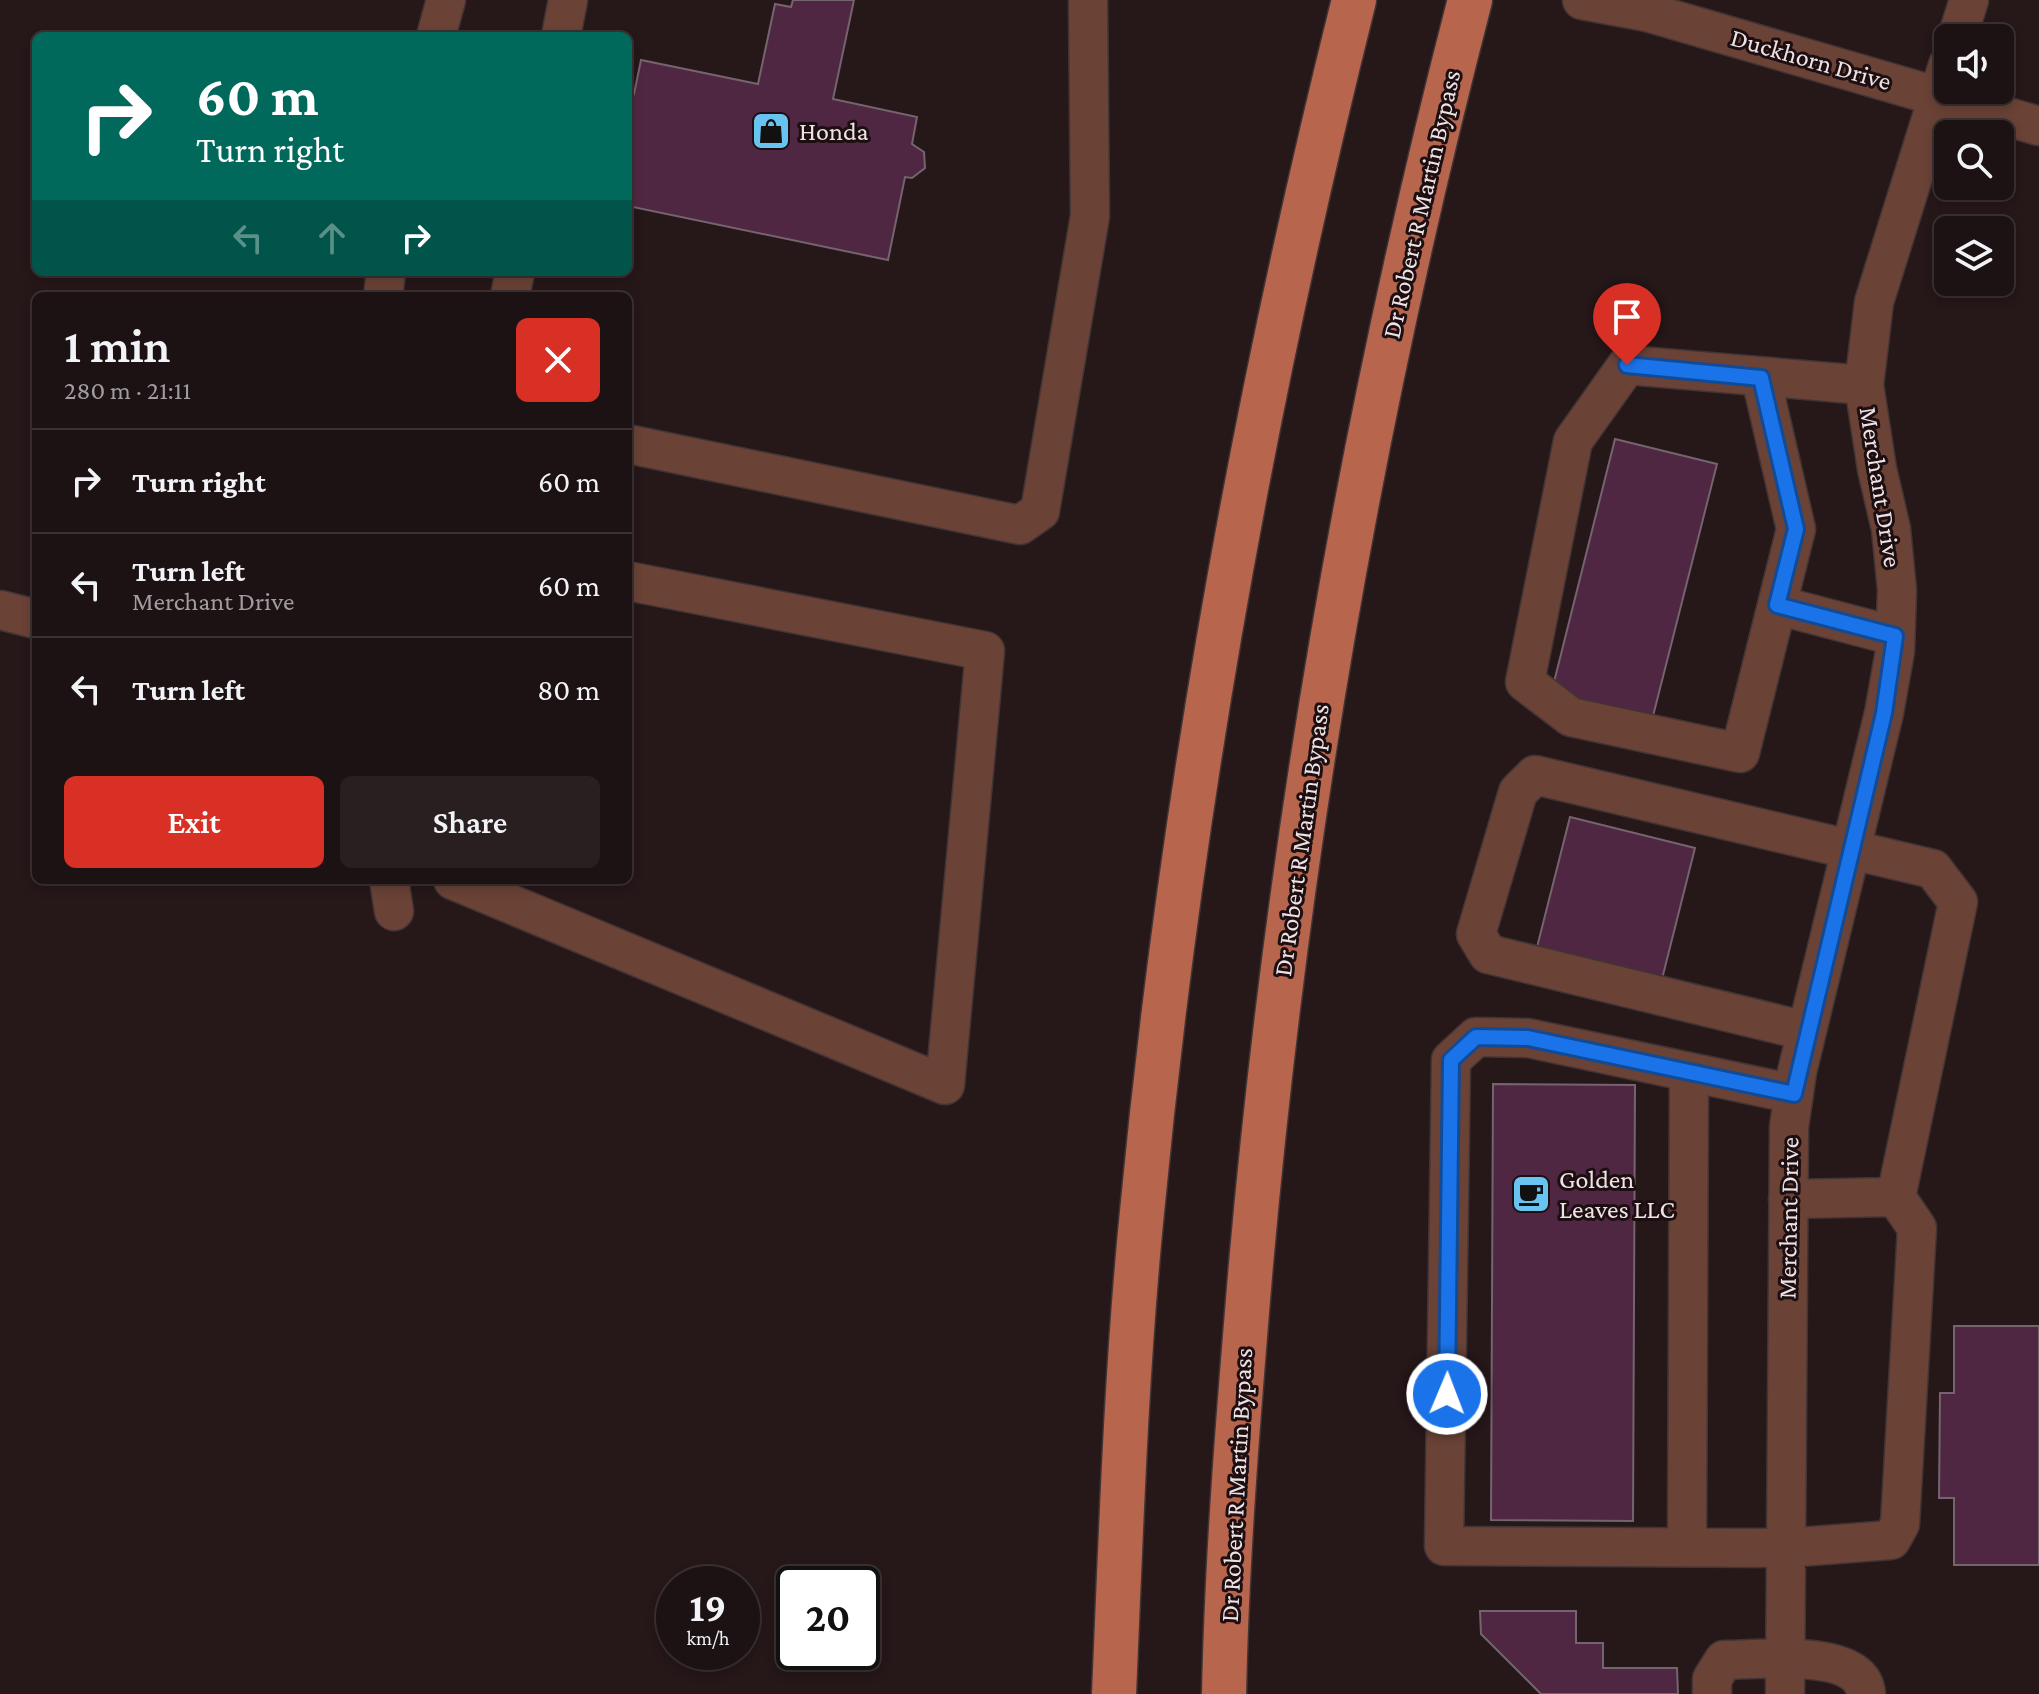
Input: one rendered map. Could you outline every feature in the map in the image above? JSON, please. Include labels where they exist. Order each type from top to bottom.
[{"type":"main road","points":[[1114,1694],[1126,1414],[1142,1215],[1190,812],[1243,497],[1354,0]]},
{"type":"main road","name":"Dr Robert R Martin Bypass","points":[[1224,1694],[1239,1415],[1260,1166],[1311,760],[1368,442],[1407,257],[1470,0]]},
{"type":"street","points":[[437,32],[446,0]]},
{"type":"street","points":[[562,32],[568,0]]},
{"type":"street","points":[[632,445],[1020,525],[1040,511],[1090,216],[1088,0]]},
{"type":"street","name":"Duckhorn Drive","points":[[1582,0],[1934,78]]},
{"type":"street","points":[[1961,24],[1969,0]]},
{"type":"street","name":"Merchant Drive","points":[[1785,1676],[1789,1127],[1806,1031],[1884,713],[1895,636],[1897,590],[1891,529],[1877,469],[1864,385],[1874,302],[1936,104]]},
{"type":"street","name":"Duckhorn Drive","points":[[1993,104],[2039,126]]},
{"type":"street","points":[[1761,378],[1796,529],[1740,753],[1571,717],[1525,682],[1573,441],[1627,365],[1864,385]]},
{"type":"street","points":[[463,884],[945,1085],[985,651],[632,582]]},
{"type":"street","points":[[1777,605],[1895,636]]},
{"type":"street","points":[[0,610],[32,618]]},
{"type":"street","points":[[1794,1094],[1528,1038],[1476,1037],[1451,1060],[1444,1546],[1785,1548],[1891,1540],[1900,1524],[1917,1228],[1896,1197],[1958,902],[1933,869],[1852,848],[1753,829],[1535,775],[1518,792],[1476,934],[1488,954],[1806,1031]]},
{"type":"street","points":[[1687,1547],[1689,1072]]},
{"type":"street","points":[[1788,1199],[1896,1197]]},
{"type":"street","points":[[1712,1694],[1712,1679],[1724,1660],[1785,1676],[1832,1661],[1860,1677],[1866,1694]]},
{"type":"building","name":"Honda","points":[[793,0],[854,0],[833,99],[917,117],[912,144],[924,152],[925,168],[912,178],[905,177],[888,260],[632,207],[632,94],[641,60],[758,84],[775,4],[791,7]]},
{"type":"building","points":[[1615,439],[1717,464],[1652,720],[1551,694]]},
{"type":"building","points":[[1570,817],[1695,848],[1660,987],[1535,955]]},
{"type":"building","points":[[1493,1084],[1635,1085],[1633,1521],[1491,1520]]},
{"type":"building","points":[[1954,1326],[2039,1326],[2039,1565],[1954,1565],[1954,1498],[1939,1498],[1940,1393],[1954,1393]]},
{"type":"building","points":[[1480,1611],[1576,1611],[1576,1643],[1603,1643],[1603,1668],[1677,1668],[1678,1694],[1541,1694],[1481,1634]]},
{"type":"place","name":"Honda","points":[[771,131]]},
{"type":"place","name":"Golden Leaves LLC","points":[[1531,1194]]},
{"type":"route","points":[[1447,1394],[1451,1060],[1476,1037],[1528,1038],[1794,1094],[1806,1031],[1884,713],[1895,651],[1895,636],[1777,605],[1796,529],[1761,378],[1627,365]]}]
